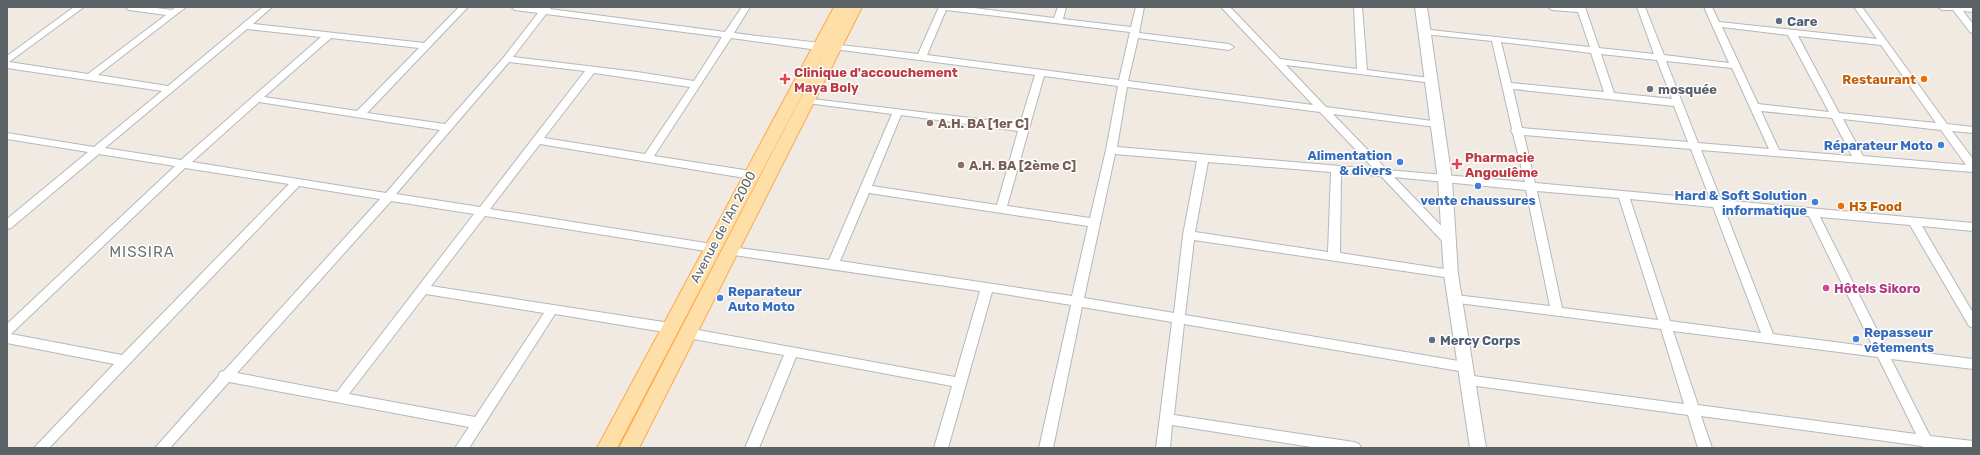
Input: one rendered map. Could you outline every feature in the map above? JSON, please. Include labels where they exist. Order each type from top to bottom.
[{"type":"main road","name":"Avenue de l'An 2000","points":[[629,448],[687,333],[731,251],[806,100],[840,7]]},
{"type":"main road","name":"Avenue de l'An 2000","points":[[607,448],[751,175],[826,46],[855,7]]},
{"type":"street","points":[[7,60],[80,7]]},
{"type":"street","points":[[129,7],[178,10]]},
{"type":"street","points":[[7,225],[12,216],[98,150],[268,7]]},
{"type":"street","points":[[360,114],[464,7]]},
{"type":"street","points":[[515,7],[546,9],[728,35],[826,46],[1436,124]]},
{"type":"street","points":[[647,159],[697,85],[746,7]]},
{"type":"street","points":[[921,58],[944,7],[1058,20],[1229,47]]},
{"type":"street","points":[[1058,20],[1062,7]]},
{"type":"street","points":[[1046,448],[1094,223],[1112,150],[1123,84],[1140,7]]},
{"type":"street","points":[[1225,7],[1448,240]]},
{"type":"street","points":[[1358,7],[1362,72]]},
{"type":"street","points":[[1421,7],[1430,81],[1445,180],[1451,274],[1465,373],[1478,448]]},
{"type":"street","points":[[1552,7],[1582,9],[1610,95]]},
{"type":"street","points":[[1641,7],[1694,146],[1719,204],[1769,338]]},
{"type":"street","points":[[1708,7],[1776,153]]},
{"type":"street","points":[[1858,7],[1946,127],[1973,168]]},
{"type":"street","points":[[1942,7],[1973,9]]},
{"type":"street","points":[[1956,8],[1973,30]]},
{"type":"street","points":[[162,448],[224,376],[388,197],[506,59],[546,9]]},
{"type":"street","points":[[91,76],[178,10]]},
{"type":"street","points":[[1716,24],[1885,43]]},
{"type":"street","points":[[245,26],[426,46]]},
{"type":"street","points":[[1424,31],[1735,66]]},
{"type":"street","points":[[1792,33],[1859,159]]},
{"type":"street","points":[[7,331],[184,163],[329,35]]},
{"type":"street","points":[[1496,39],[1516,131],[1531,187],[1557,311]]},
{"type":"street","points":[[506,59],[637,75],[697,85]]},
{"type":"street","points":[[1277,61],[1430,81]]},
{"type":"street","points":[[7,65],[91,76],[170,89]]},
{"type":"street","points":[[339,398],[591,70]]},
{"type":"street","points":[[1000,209],[1040,73]]},
{"type":"street","points":[[1506,85],[1678,103]]},
{"type":"street","points":[[256,99],[447,128]]},
{"type":"street","points":[[806,100],[1023,128]]},
{"type":"street","points":[[1755,107],[1973,130]]},
{"type":"street","points":[[833,264],[898,112]]},
{"type":"street","points":[[1516,131],[1973,168]]},
{"type":"street","points":[[7,136],[298,181],[388,197],[712,248]]},
{"type":"street","points":[[538,140],[751,175]]},
{"type":"street","points":[[1112,150],[1384,173],[1445,180],[1973,227]]},
{"type":"street","points":[[1163,448],[1189,235],[1203,158]]},
{"type":"street","points":[[1334,256],[1336,170]]},
{"type":"street","points":[[41,448],[298,181]]},
{"type":"street","points":[[865,189],[1094,223]]},
{"type":"street","points":[[1624,196],[1705,448]]},
{"type":"street","points":[[1813,213],[1928,444]]},
{"type":"street","points":[[1914,222],[1973,323]]},
{"type":"street","points":[[1189,235],[1451,274]]},
{"type":"street","points":[[731,251],[833,264],[1178,318],[1465,373],[1692,409],[1928,444],[1973,447]]},
{"type":"street","points":[[941,448],[961,383],[987,288]]},
{"type":"street","points":[[422,289],[670,328]]},
{"type":"street","points":[[1455,299],[1973,364]]},
{"type":"street","points":[[462,448],[552,310]]},
{"type":"street","points":[[687,333],[961,383]]},
{"type":"street","points":[[7,338],[126,361]]},
{"type":"street","points":[[752,448],[792,351]]},
{"type":"street","points":[[224,376],[479,423]]},
{"type":"street","points":[[1167,419],[1354,448]]},
{"type":"place","name":"Care","points":[[1779,21]]},
{"type":"place","name":"Clinique d'accouchement Maya Boly","points":[[785,79]]},
{"type":"place","name":"Restaurant","points":[[1924,79]]},
{"type":"place","name":"mosquée","points":[[1650,89]]},
{"type":"place","name":"A.H. BA [1er C]","points":[[930,123]]},
{"type":"place","name":"Réparateur Moto","points":[[1941,145]]},
{"type":"place","name":"Alimentation & divers","points":[[1400,162]]},
{"type":"place","name":"Pharmacie Angoulême","points":[[1457,164]]},
{"type":"place","name":"A.H. BA [2ème C]","points":[[961,165]]},
{"type":"place","name":"vente chaussures","points":[[1478,186]]},
{"type":"place","name":"Hard & Soft Solution informatique","points":[[1815,202]]},
{"type":"place","name":"H3 Food","points":[[1841,206]]},
{"type":"place","name":"Hôtels Sikoro","points":[[1826,288]]},
{"type":"place","name":"Reparateur Auto Moto","points":[[720,298]]},
{"type":"place","name":"Repasseur vêtements","points":[[1856,339]]},
{"type":"place","name":"Mercy Corps","points":[[1432,340]]},
{"type":"district","name":"MISSIRA","points":[[142,252]]}]
